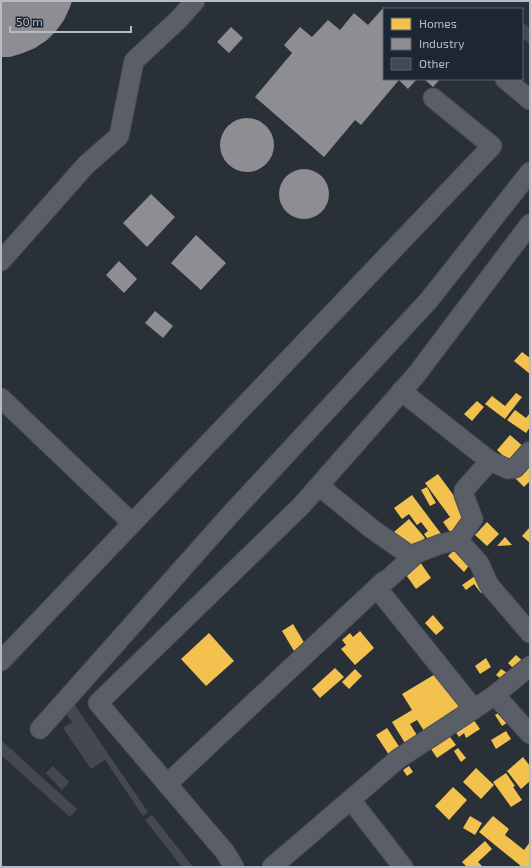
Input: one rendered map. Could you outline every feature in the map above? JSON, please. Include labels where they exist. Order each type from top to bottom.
[{"type":"street","points":[[1,262],[86,165],[119,136],[134,61],[179,19],[195,1]]},
{"type":"street","points":[[506,80],[530,100]]},
{"type":"street","points":[[1,661],[492,146],[433,98]]},
{"type":"street","points":[[40,729],[229,516],[429,300],[530,172]]},
{"type":"street","points":[[234,867],[225,852],[98,703],[301,506],[416,374],[530,224]]},
{"type":"street","points":[[401,391],[490,461],[508,469],[515,468],[530,452]]},
{"type":"street","points":[[1,398],[132,523]]},
{"type":"street","points":[[167,784],[376,588],[412,557],[441,544],[458,540],[473,519],[464,495],[464,490],[490,461]]},
{"type":"street","points":[[319,486],[372,529],[412,557]]},
{"type":"street","points":[[458,540],[479,563],[489,585],[530,633]]},
{"type":"street","points":[[376,588],[474,709]]},
{"type":"street","points":[[272,867],[398,759],[495,695],[530,666]]},
{"type":"street","points":[[495,695],[530,734]]},
{"type":"street","points":[[351,800],[403,867],[409,861],[416,867]]},
{"type":"building: Homes","points":[[522,352],[530,358],[530,374],[514,361]]},
{"type":"building: Homes","points":[[516,393],[522,397],[505,419],[485,404],[492,396],[505,406]]},
{"type":"building: Homes","points":[[477,401],[484,407],[472,421],[464,414]]},
{"type":"building: Homes","points":[[515,410],[526,418],[530,413],[530,427],[526,433],[507,420]]},
{"type":"building: Homes","points":[[510,435],[524,447],[510,462],[497,450]]},
{"type":"building: Homes","points":[[530,463],[530,481],[524,487],[515,478]]},
{"type":"building: Homes","points":[[438,474],[471,519],[453,536],[443,522],[450,517],[425,483]]},
{"type":"building: Homes","points":[[427,487],[436,503],[430,506],[421,490]]},
{"type":"building: Homes","points":[[412,495],[442,535],[431,543],[424,534],[428,531],[421,522],[417,525],[409,514],[402,519],[394,508]]},
{"type":"building: Homes","points":[[409,519],[425,538],[410,551],[394,532]]},
{"type":"building: Homes","points":[[487,522],[499,534],[487,546],[475,535]]},
{"type":"building: Homes","points":[[530,527],[530,543],[522,536]]},
{"type":"building: Homes","points":[[505,537],[512,545],[497,546]]},
{"type":"building: Homes","points":[[456,548],[471,563],[464,572],[448,556]]},
{"type":"building: Homes","points":[[420,562],[431,578],[416,589],[404,572]]},
{"type":"building: Homes","points":[[475,567],[489,587],[481,593],[474,584],[466,590],[462,585],[475,576],[471,570]]},
{"type":"building: Homes","points":[[433,615],[444,628],[436,635],[425,623]]},
{"type":"building: Homes","points":[[293,624],[305,644],[294,651],[282,631]]},
{"type":"building: Homes","points":[[360,631],[374,648],[355,665],[341,649],[346,645],[342,640],[350,633],[353,637]]},
{"type":"building: Homes","points":[[209,633],[234,661],[206,686],[181,659]]},
{"type":"building: Homes","points":[[516,655],[525,663],[517,672],[508,663]]},
{"type":"building: Homes","points":[[486,658],[491,667],[480,674],[475,666]]},
{"type":"building: Homes","points":[[335,668],[344,677],[320,698],[312,689]]},
{"type":"building: Homes","points":[[355,669],[362,676],[349,689],[342,682]]},
{"type":"building: Homes","points":[[501,669],[509,674],[504,681],[496,675]]},
{"type":"building: Homes","points":[[437,673],[462,705],[457,708],[462,716],[428,737],[417,720],[410,724],[420,740],[408,748],[392,722],[412,710],[402,694]]},
{"type":"building: Homes","points":[[503,710],[510,721],[502,726],[495,715]]},
{"type":"building: Homes","points":[[471,716],[480,729],[466,738],[464,733],[459,737],[453,728]]},
{"type":"building: Homes","points":[[387,728],[402,751],[391,758],[376,735]]},
{"type":"building: Homes","points":[[506,731],[511,739],[496,749],[491,740]]},
{"type":"building: Homes","points":[[447,733],[456,745],[437,758],[429,746]]},
{"type":"building: Homes","points":[[458,748],[466,758],[461,762],[454,751]]},
{"type":"building: Homes","points":[[523,757],[530,766],[530,781],[521,789],[507,771]]},
{"type":"building: Homes","points":[[409,766],[413,772],[407,776],[403,770]]},
{"type":"building: Homes","points":[[476,768],[494,785],[481,799],[463,782]]},
{"type":"building: Homes","points":[[506,773],[522,800],[511,807],[493,782]]},
{"type":"building: Homes","points":[[453,787],[467,800],[449,820],[435,806]]},
{"type":"building: Homes","points":[[470,816],[482,823],[475,835],[463,828]]},
{"type":"building: Homes","points":[[493,816],[509,829],[505,835],[524,850],[530,842],[530,867],[522,867],[479,832]]},
{"type":"building: Homes","points":[[485,841],[492,849],[478,862],[483,867],[467,867],[462,862]]},
{"type":"building: Industry","points":[[1,1],[72,1],[64,20],[47,40],[35,48],[23,53],[10,57],[1,57]]},
{"type":"building: Industry","points":[[383,8],[383,80],[399,80],[361,125],[355,120],[324,157],[255,97],[292,53],[284,45],[300,27],[312,37],[328,20],[340,30],[354,13],[368,25]]},
{"type":"building: Industry","points":[[231,27],[243,38],[229,53],[217,42]]},
{"type":"building: Industry","points":[[399,80],[416,80],[408,89]]},
{"type":"building: Industry","points":[[425,80],[439,80],[433,87]]},
{"type":"building: Industry","points":[[247,118],[257,120],[266,126],[272,135],[274,145],[272,155],[266,164],[257,170],[247,172],[237,170],[228,164],[222,155],[220,145],[222,135],[228,126],[237,120]]},
{"type":"building: Industry","points":[[304,169],[318,173],[325,180],[329,194],[325,208],[318,215],[304,219],[290,215],[283,208],[279,194],[283,180],[290,173]]},
{"type":"building: Industry","points":[[151,194],[175,217],[147,247],[123,223]]},
{"type":"building: Industry","points":[[196,235],[226,263],[201,290],[171,263]]},
{"type":"building: Industry","points":[[119,261],[137,279],[124,293],[106,275]]},
{"type":"building: Industry","points":[[155,311],[173,326],[163,338],[145,323]]},
{"type":"building: Other","points":[[523,23],[530,28],[530,44],[523,39]]},
{"type":"building: Other","points":[[74,704],[148,812],[143,816],[105,760],[91,769],[63,728],[72,722],[64,711]]},
{"type":"building: Other","points":[[1,740],[77,809],[70,817],[1,755]]},
{"type":"building: Other","points":[[53,766],[69,782],[62,790],[46,773]]},
{"type":"building: Other","points":[[152,815],[193,867],[182,867],[145,820]]}]
